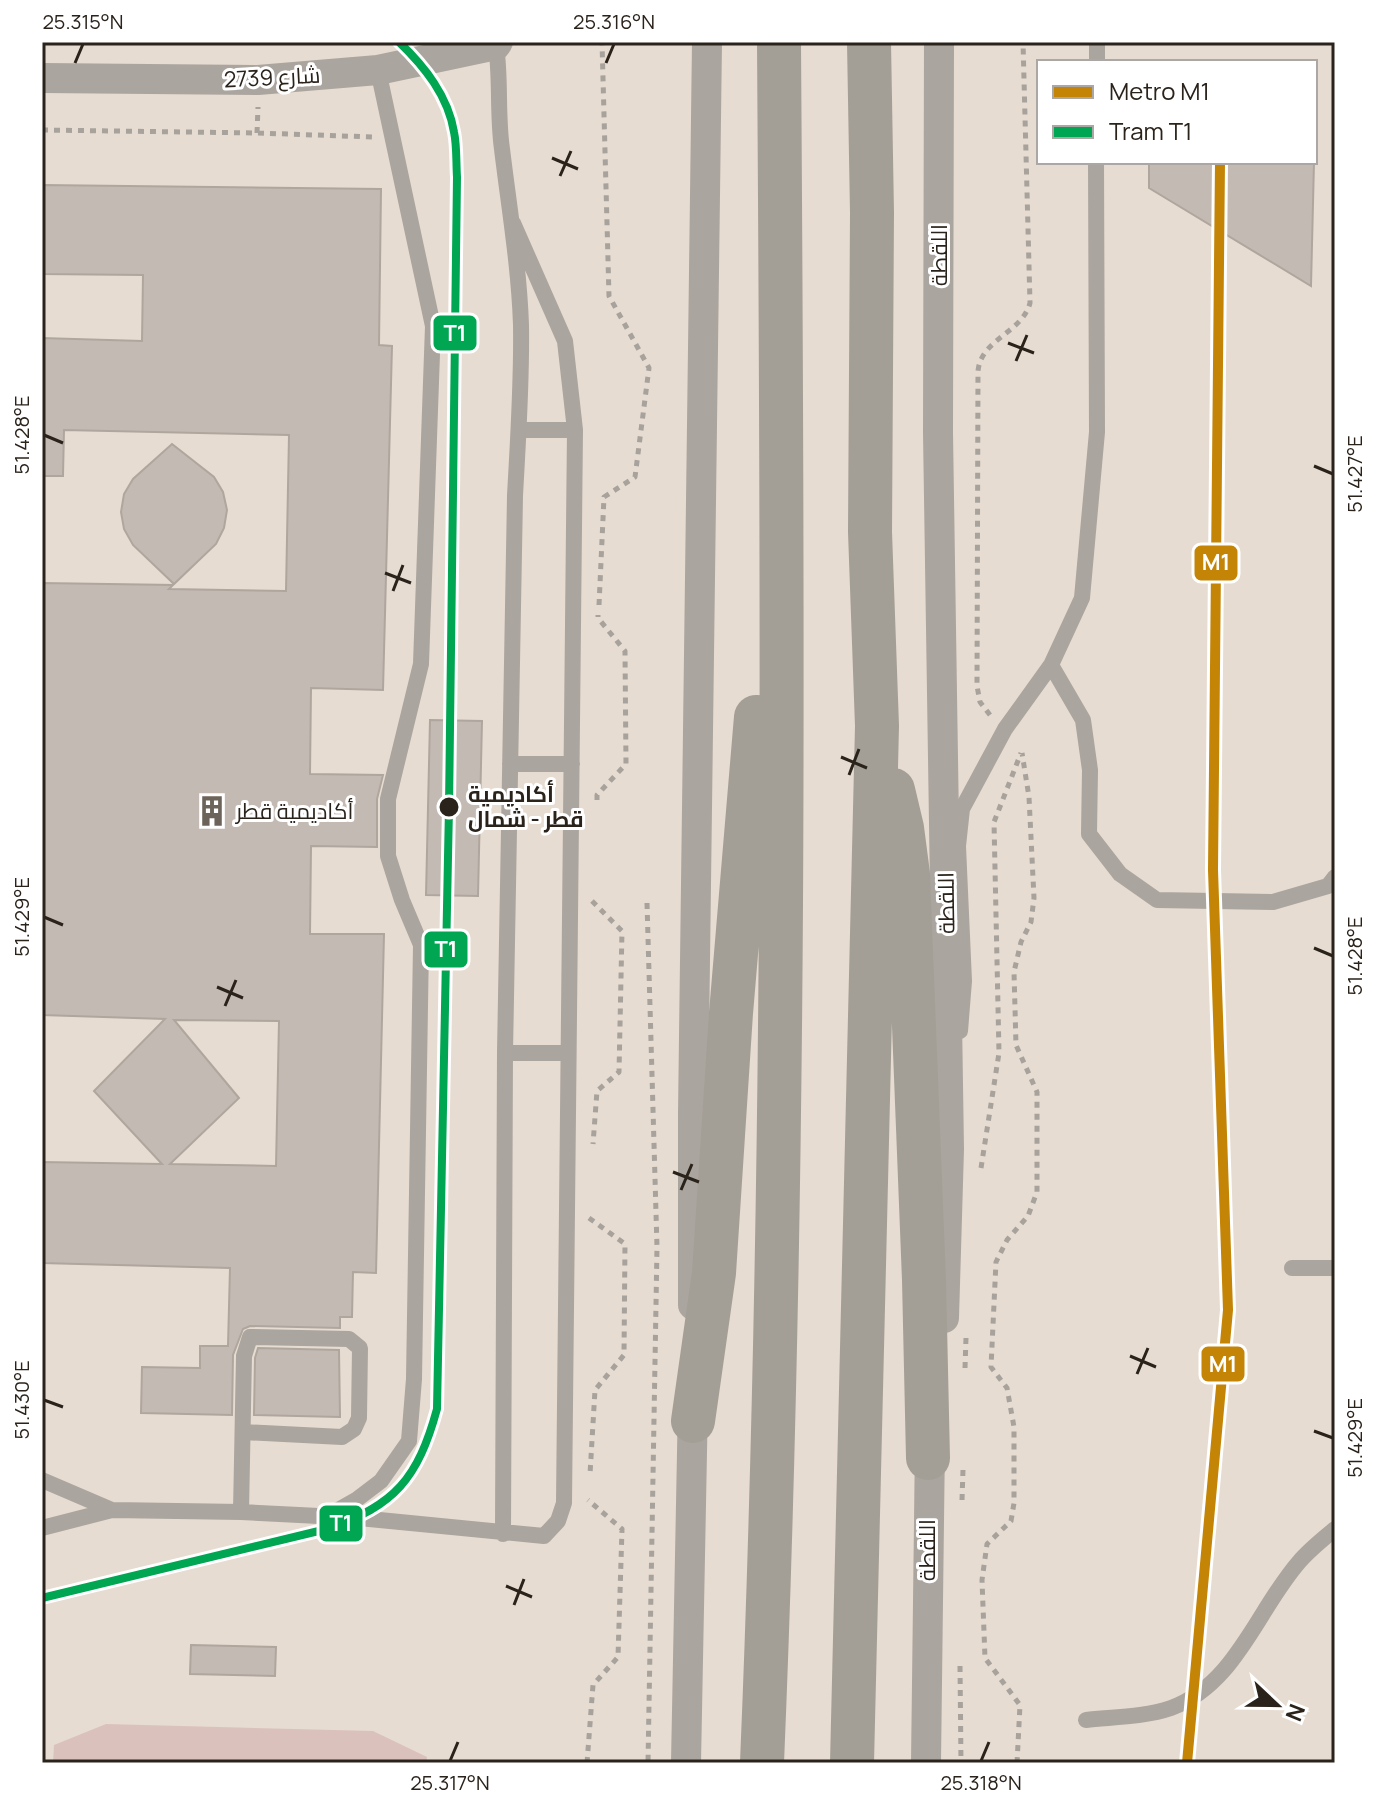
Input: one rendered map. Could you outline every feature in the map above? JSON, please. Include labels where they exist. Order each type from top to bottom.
[{"type":"main road","points":[[762,1763],[774,1374],[783,711],[779,42]]},
{"type":"main road","points":[[852,1763],[877,726],[870,532],[872,213],[869,42]]},
{"type":"main road","points":[[693,1421],[714,1273],[742,872],[781,444]]},
{"type":"main road","points":[[877,726],[902,828],[908,874],[924,1265],[945,1459]]},
{"type":"street","points":[[686,1763],[693,1421],[693,1114],[707,42]]},
{"type":"street","name":"اللقطة","points":[[926,1763],[945,1459],[949,1149],[938,432],[939,42]]},
{"type":"street","name":"شارع 2739","points":[[42,78],[258,80],[378,70],[497,44]]},
{"type":"lane","points":[[497,44],[501,74],[501,145],[513,223],[521,324],[505,1053],[503,1534]]},
{"type":"lane","points":[[325,1518],[381,1481],[409,1441],[414,1379],[421,945],[388,856],[388,799],[421,664],[433,326],[378,70]]},
{"type":"lane","points":[[949,1149],[964,981],[958,846],[962,809],[1005,729],[1051,665],[1082,598],[1097,432],[1096,164]]},
{"type":"lane","points":[[42,1528],[112,1510],[359,1518],[544,1536],[558,1521],[564,1503],[575,430],[565,341],[513,223]]},
{"type":"lane","points":[[519,430],[575,430]]},
{"type":"lane","points":[[1051,665],[1083,720],[1090,770],[1089,834],[1120,874],[1157,900],[1273,902],[1328,886],[1335,877]]},
{"type":"lane","points":[[510,764],[572,764]]},
{"type":"lane","points":[[505,1053],[568,1053]]},
{"type":"lane","points":[[1292,1268],[1335,1268]]},
{"type":"lane","points":[[241,1512],[244,1356],[250,1337],[349,1339],[360,1348],[359,1418],[354,1429],[342,1437],[243,1432]]},
{"type":"lane","points":[[42,1480],[112,1510]]},
{"type":"lane","points":[[1086,1720],[1171,1708],[1196,1696],[1220,1676],[1299,1562],[1335,1529]]},
{"type":"path","points":[[596,810],[597,795],[626,764],[625,651],[598,618],[604,497],[635,477],[649,368],[609,296],[602,42]]},
{"type":"path","points":[[1005,729],[980,702],[977,686],[978,371],[979,358],[1023,319],[1030,303],[1023,42]]},
{"type":"path","points":[[42,130],[393,138]]},
{"type":"path","points":[[980,1172],[999,1053],[994,822],[1022,750],[1029,797],[1034,898],[1031,922],[1021,942],[1014,972],[1016,1045],[1037,1092],[1037,1192],[1028,1216],[1007,1240],[996,1262],[991,1367],[1007,1388],[1014,1427],[1014,1503],[1011,1521],[987,1544],[982,1580],[985,1658],[1020,1705],[1017,1763]]},
{"type":"path","points":[[589,897],[622,931],[619,1072],[597,1091],[592,1154]]},
{"type":"path","points":[[647,903],[657,1247],[648,1763]]},
{"type":"path","points":[[587,1763],[593,1685],[618,1657],[622,1529],[588,1502],[595,1390],[624,1355],[625,1244],[588,1217]]},
{"type":"path","points":[[965,1380],[966,1333]]},
{"type":"path","points":[[945,1459],[962,1507]]},
{"type":"path","points":[[960,1664],[961,1763]]},
{"type":"shaded area","points":[[106,1724],[373,1731],[427,1757],[426,1763],[53,1763],[54,1745]]},
{"type":"building","points":[[1149,164],[1314,164],[1311,286],[1149,188]]},
{"type":"building","name":"أكاديمية قطر","points":[[42,185],[381,189],[379,345],[392,346],[383,690],[311,688],[310,774],[383,775],[377,799],[377,847],[311,846],[310,934],[384,934],[376,1273],[353,1272],[352,1317],[340,1317],[340,1328],[250,1326],[243,1329],[233,1355],[232,1415],[141,1413],[142,1367],[200,1368],[200,1346],[228,1346],[230,1268],[42,1263],[42,1162],[162,1164],[94,1091],[165,1019],[42,1015],[42,583],[286,591],[289,435],[64,430],[63,476],[42,476],[42,338],[142,341],[143,275],[42,274]],"holes":[[[174,1020],[279,1021],[276,1166],[170,1164],[239,1098]]]},
{"type":"building","points":[[172,444],[214,477],[223,492],[227,510],[224,528],[216,544],[174,584],[133,545],[124,529],[121,512],[124,494],[133,479]]},
{"type":"building","points":[[430,720],[482,721],[478,896],[426,895]]},
{"type":"building","points":[[258,1348],[339,1350],[340,1417],[254,1415]]},
{"type":"building","points":[[191,1645],[276,1647],[275,1676],[190,1674]]},
{"type":"metro line","name":"M1","points":[[1187,1763],[1228,1310],[1213,870],[1220,164]]},
{"type":"tram line","name":"T1","points":[[42,1598],[327,1529],[350,1520],[387,1499],[412,1471],[430,1433],[437,1409],[457,177],[455,137],[447,106],[426,72],[399,42]]},
{"type":"place","name":"أكاديمية قطر - شمال","points":[[449,807]]},
{"type":"place","name":"أكاديمية قطر","points":[[212,811]]}]
